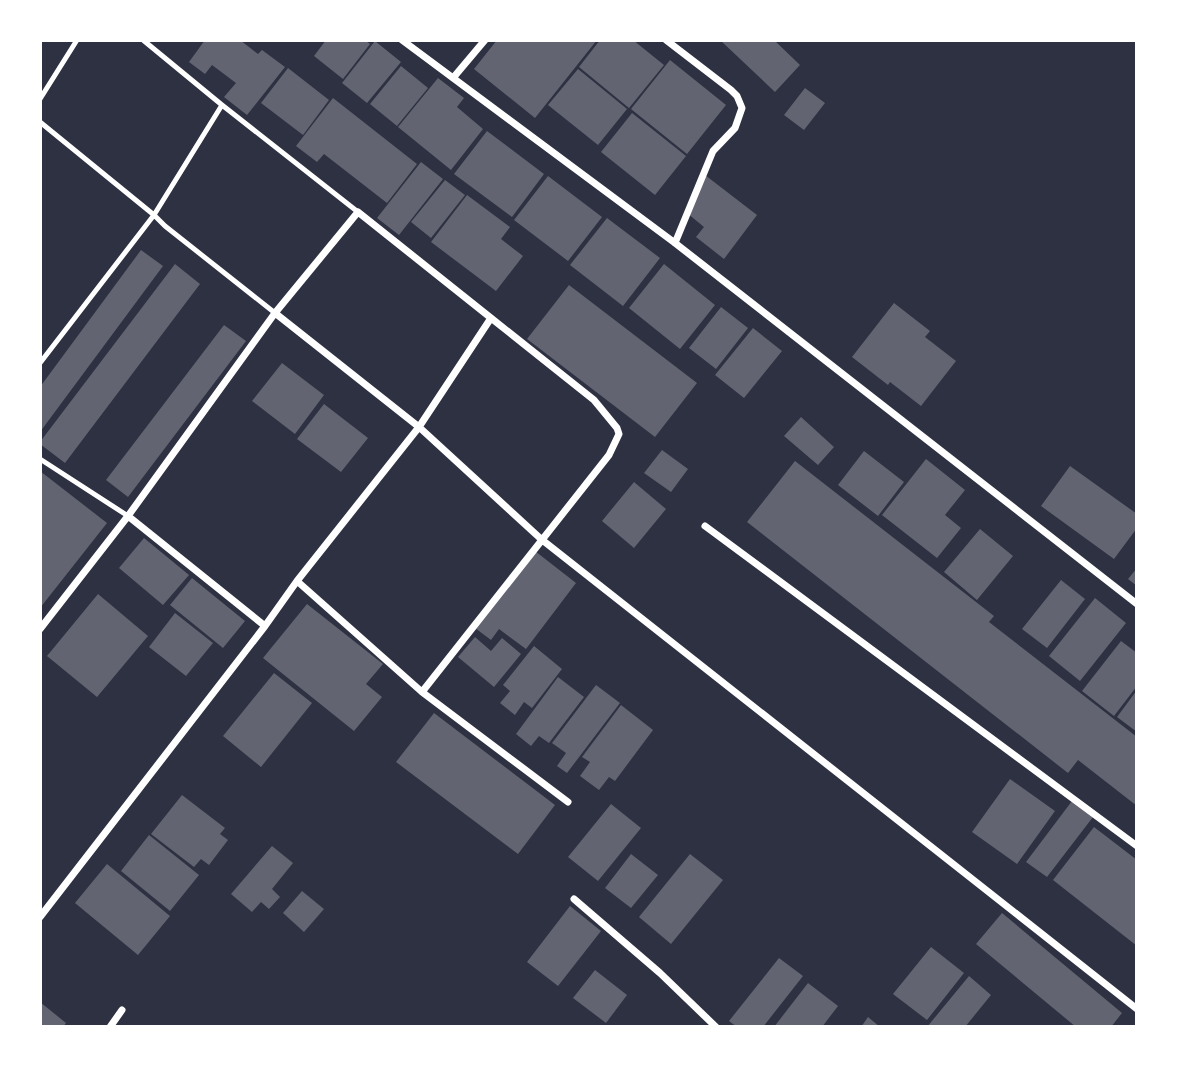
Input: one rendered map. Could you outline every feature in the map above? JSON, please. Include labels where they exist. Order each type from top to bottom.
[{"type":"street","points":[[402,40],[675,243],[1137,604]]},
{"type":"street","points":[[453,78],[485,40]]},
{"type":"street","points":[[666,40],[731,90],[742,108],[735,128],[713,150],[675,243]]},
{"type":"street","points":[[40,629],[128,516],[275,313],[358,212],[594,400],[619,434],[609,455],[422,692]]},
{"type":"street","points":[[275,313],[419,427],[541,539],[1137,1009]]},
{"type":"street","points":[[40,917],[297,581],[419,427],[491,318]]},
{"type":"street","points":[[128,516],[265,626]]},
{"type":"street","points":[[705,526],[1137,846]]},
{"type":"street","points":[[297,581],[422,692],[568,802]]},
{"type":"street","points":[[574,899],[660,973],[716,1027]]},
{"type":"street","points":[[110,1027],[122,1010]]},
{"type":"lane","points":[[40,99],[77,40]]},
{"type":"lane","points":[[144,40],[358,212]]},
{"type":"lane","points":[[40,363],[154,215],[222,105]]},
{"type":"lane","points":[[40,122],[275,313]]},
{"type":"lane","points":[[40,459],[128,516]]},
{"type":"building","points":[[205,40],[240,40],[258,54],[262,50],[285,67],[247,115],[224,97],[236,83],[212,65],[205,74],[189,62]]},
{"type":"building","points":[[326,40],[365,40],[370,44],[343,79],[314,56]]},
{"type":"building","points":[[497,40],[597,40],[535,118],[474,69]]},
{"type":"building","points":[[600,40],[633,40],[664,65],[629,108],[579,67]]},
{"type":"building","points":[[720,40],[774,40],[800,65],[775,92]]},
{"type":"building","points":[[375,41],[401,62],[367,103],[342,83]]},
{"type":"building","points":[[670,60],[726,105],[687,154],[631,109]]},
{"type":"building","points":[[401,66],[428,88],[397,126],[370,104]]},
{"type":"building","points":[[288,68],[329,100],[303,135],[261,103]]},
{"type":"building","points":[[578,69],[627,109],[598,145],[548,105]]},
{"type":"building","points":[[438,78],[464,98],[457,107],[483,129],[451,170],[398,127]]},
{"type":"building","points":[[805,88],[825,103],[804,130],[784,115]]},
{"type":"building","points":[[333,98],[417,164],[387,203],[324,154],[317,162],[296,146]]},
{"type":"building","points":[[632,113],[686,156],[655,195],[601,152]]},
{"type":"building","points":[[487,131],[544,174],[512,217],[454,174]]},
{"type":"building","points":[[421,162],[443,179],[399,235],[377,218]]},
{"type":"building","points":[[705,175],[757,215],[724,259],[696,237],[704,227],[687,213]]},
{"type":"building","points":[[548,176],[602,217],[568,261],[514,220]]},
{"type":"building","points":[[445,180],[465,195],[431,238],[411,222]]},
{"type":"building","points":[[467,195],[510,227],[501,239],[523,256],[496,291],[431,242]]},
{"type":"building","points":[[607,218],[660,258],[623,306],[570,265]]},
{"type":"building","points":[[141,250],[163,266],[40,432],[40,387]]},
{"type":"building","points":[[175,264],[200,284],[65,463],[40,442]]},
{"type":"building","points":[[664,264],[715,305],[680,349],[629,308]]},
{"type":"building","points":[[569,285],[697,383],[655,437],[527,339]]},
{"type":"building","points":[[894,303],[930,331],[925,337],[956,361],[921,406],[852,357]]},
{"type":"building","points":[[721,307],[748,328],[716,369],[689,348]]},
{"type":"building","points":[[224,325],[246,341],[128,497],[106,480]]},
{"type":"building","points":[[753,328],[782,351],[744,398],[715,375]]},
{"type":"building","points":[[282,363],[324,395],[295,434],[252,401]]},
{"type":"building","points":[[324,404],[368,438],[341,472],[297,439]]},
{"type":"building","points":[[801,417],[834,447],[818,465],[784,436]]},
{"type":"building","points":[[662,450],[688,469],[671,492],[644,473]]},
{"type":"building","points":[[864,451],[904,482],[878,516],[838,485]]},
{"type":"building","points":[[926,459],[965,490],[945,515],[961,528],[937,558],[882,515]]},
{"type":"building","points":[[795,461],[994,616],[989,622],[1137,737],[1137,806],[1078,760],[1068,773],[747,522]]},
{"type":"building","points":[[1070,466],[1137,514],[1137,528],[1114,559],[1041,506]]},
{"type":"building","points":[[40,471],[107,523],[40,608]]},
{"type":"building","points":[[634,482],[666,509],[634,548],[602,521]]},
{"type":"building","points":[[980,529],[1013,556],[977,600],[944,572]]},
{"type":"building","points":[[144,538],[189,575],[163,605],[119,568]]},
{"type":"building","points":[[535,551],[576,583],[526,649],[499,629],[491,640],[475,628]]},
{"type":"building","points":[[1137,568],[1137,586],[1128,579]]},
{"type":"building","points":[[192,578],[245,621],[223,648],[170,605]]},
{"type":"building","points":[[1061,580],[1085,599],[1047,648],[1022,629]]},
{"type":"building","points":[[98,594],[148,636],[97,697],[47,656]]},
{"type":"building","points":[[1095,598],[1126,623],[1080,681],[1049,656]]},
{"type":"building","points":[[307,604],[383,664],[366,684],[382,697],[354,731],[263,658]]},
{"type":"building","points":[[175,613],[213,643],[186,676],[149,647]]},
{"type":"building","points":[[475,637],[491,651],[502,638],[521,654],[494,687],[458,657]]},
{"type":"building","points":[[1121,641],[1137,653],[1137,686],[1114,716],[1082,691]]},
{"type":"building","points":[[534,646],[562,669],[532,708],[524,702],[515,715],[500,703],[510,691],[503,685]]},
{"type":"building","points":[[274,673],[312,703],[261,767],[223,736]]},
{"type":"building","points":[[558,677],[584,697],[549,743],[539,736],[531,746],[516,734]]},
{"type":"building","points":[[596,685],[620,703],[567,773],[557,766],[566,753],[552,743]]},
{"type":"building","points":[[1137,690],[1137,732],[1117,717]]},
{"type":"building","points":[[621,705],[653,730],[615,781],[609,777],[599,790],[580,776],[590,762],[582,757]]},
{"type":"building","points":[[434,713],[555,805],[518,854],[396,762]]},
{"type":"building","points":[[1010,779],[1055,811],[1017,864],[972,832]]},
{"type":"building","points":[[182,795],[225,828],[220,834],[228,840],[209,865],[201,859],[194,867],[151,834]]},
{"type":"building","points":[[1072,801],[1093,817],[1047,877],[1026,862]]},
{"type":"building","points":[[611,804],[641,828],[598,881],[568,857]]},
{"type":"building","points":[[1094,827],[1137,860],[1137,946],[1053,880]]},
{"type":"building","points":[[149,835],[199,875],[170,911],[121,871]]},
{"type":"building","points":[[272,846],[293,863],[272,889],[280,897],[269,909],[261,902],[252,912],[231,894]]},
{"type":"building","points":[[631,854],[658,875],[631,908],[605,888]]},
{"type":"building","points":[[690,854],[723,880],[671,944],[639,917]]},
{"type":"building","points":[[107,864],[170,916],[138,955],[75,903]]},
{"type":"building","points":[[302,891],[324,909],[304,932],[283,913]]},
{"type":"building","points":[[570,906],[601,931],[558,986],[527,962]]},
{"type":"building","points":[[1002,913],[1122,1013],[1111,1027],[1076,1027],[976,944]]},
{"type":"building","points":[[931,947],[964,973],[927,1020],[893,994]]},
{"type":"building","points":[[779,958],[803,976],[763,1027],[737,1027],[729,1021]]},
{"type":"building","points":[[595,970],[627,995],[606,1023],[573,998]]},
{"type":"building","points":[[969,976],[991,995],[965,1027],[927,1027]]},
{"type":"building","points":[[808,983],[838,1006],[822,1027],[774,1027]]},
{"type":"building","points":[[40,1002],[66,1023],[63,1027],[40,1027]]},
{"type":"building","points":[[868,1017],[880,1027],[861,1027]]}]
